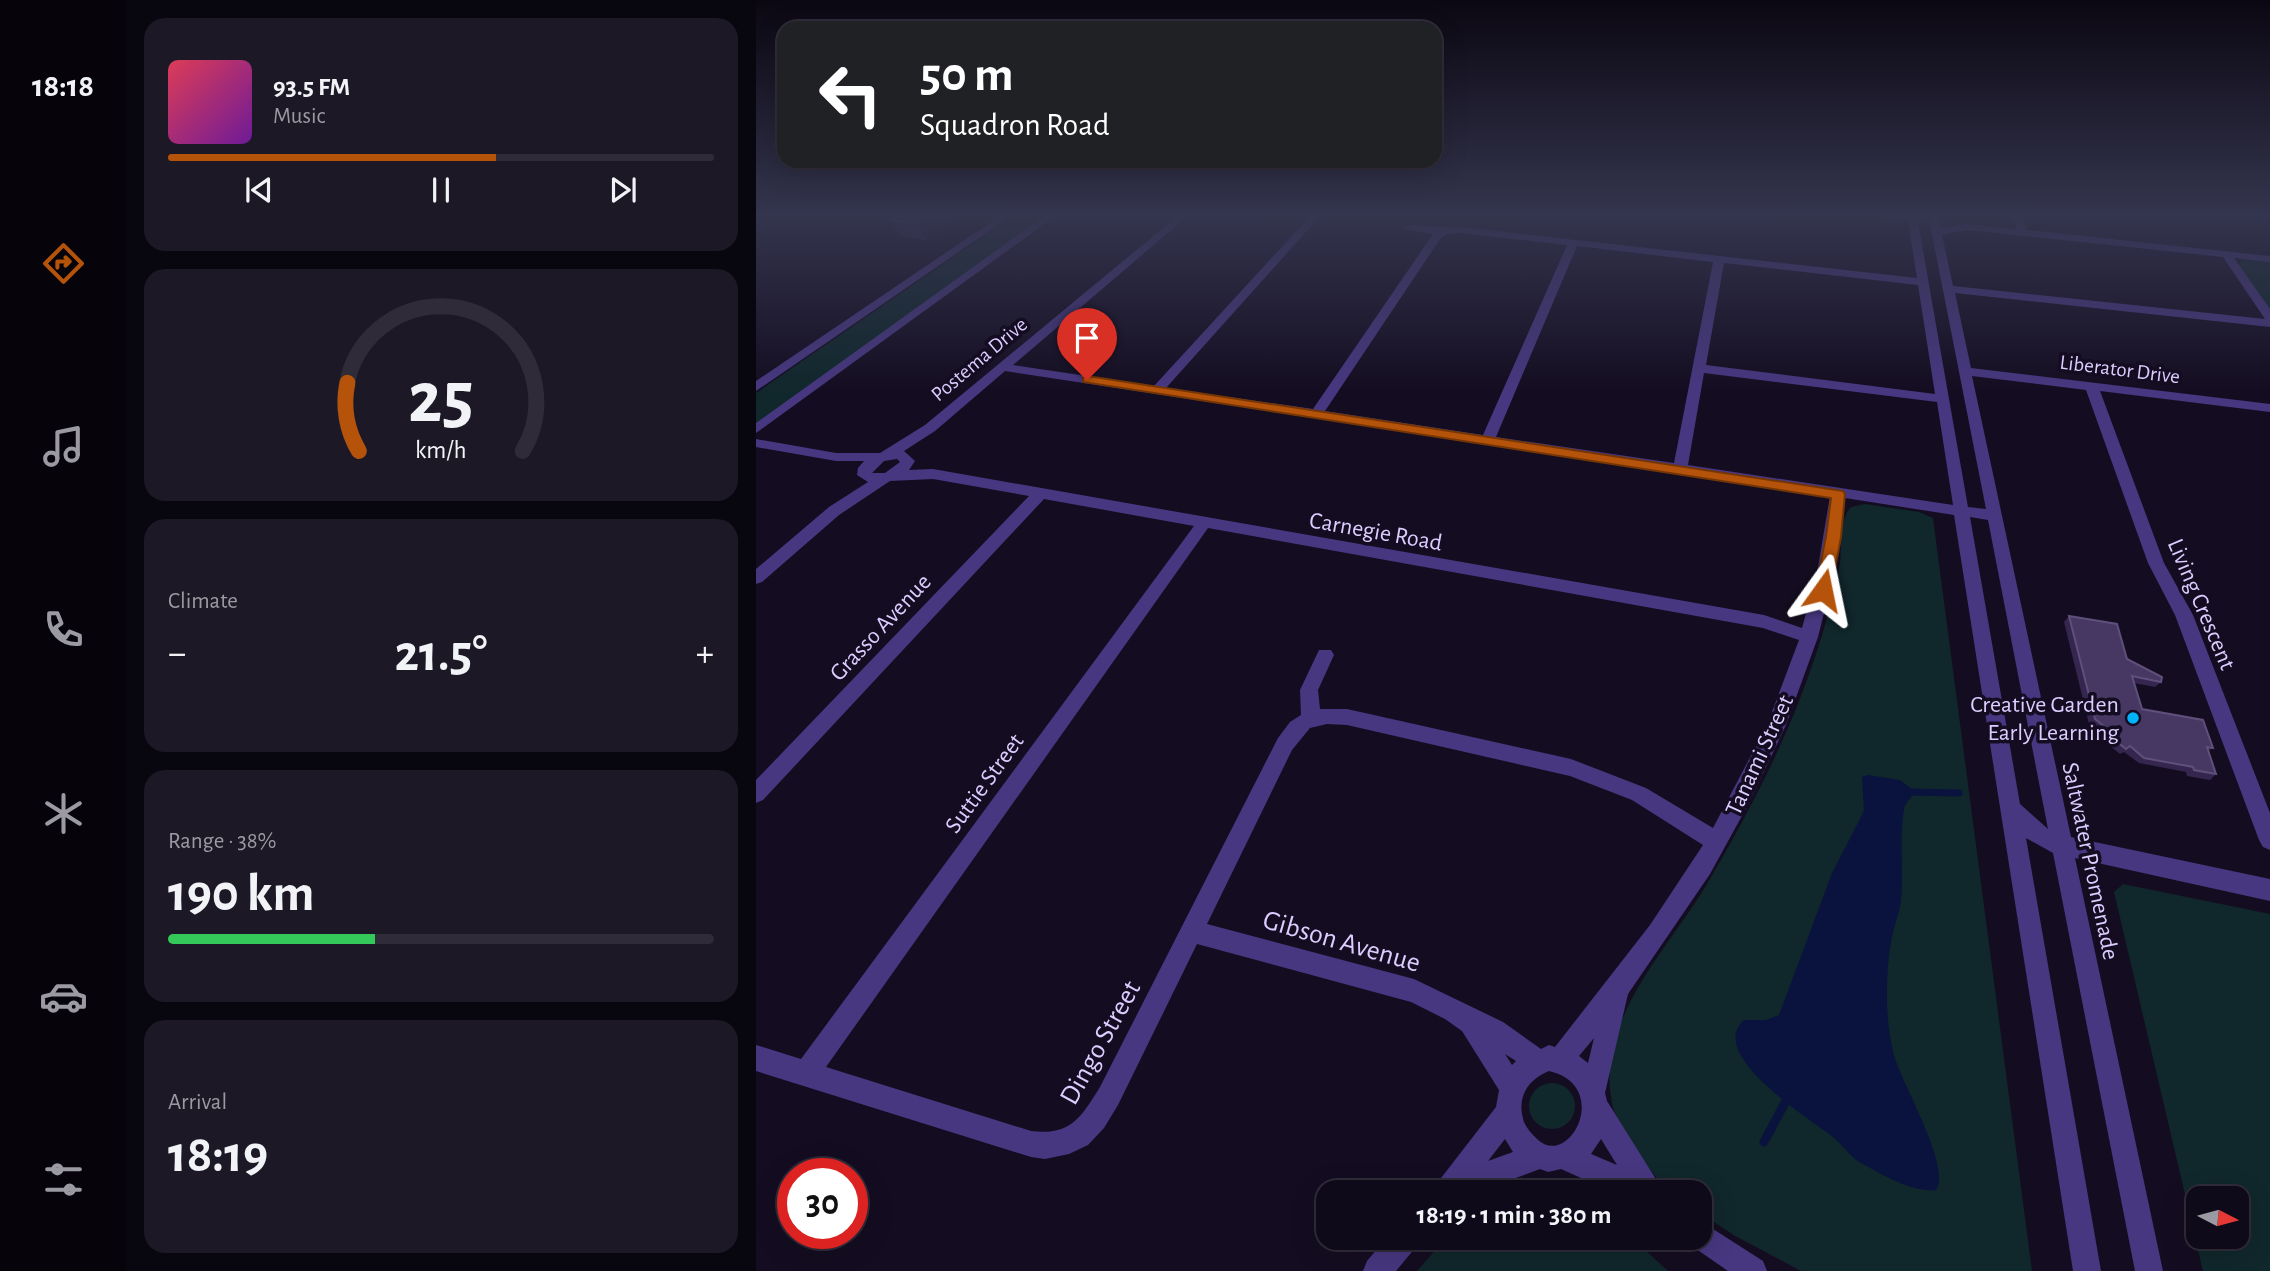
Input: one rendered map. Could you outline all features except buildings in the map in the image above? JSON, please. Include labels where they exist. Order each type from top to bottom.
[{"type":"street","points":[[756,387],[922,273]]},
{"type":"street","points":[[756,429],[971,273]]},
{"type":"street","name":"Postema Drive","points":[[864,473],[867,465],[930,428],[1114,273]]},
{"type":"street","points":[[1156,390],[1263,273]]},
{"type":"street","points":[[1316,415],[1413,273]]},
{"type":"street","points":[[1488,440],[1560,273]]},
{"type":"street","points":[[1680,470],[1716,273]]},
{"type":"street","points":[[1846,273],[1923,282]]},
{"type":"street","points":[[1922,273],[2087,1271]]},
{"type":"street","name":"Saltwater Promenade","points":[[1945,273],[2149,1271]]},
{"type":"street","points":[[2239,273],[2270,321]]},
{"type":"street","points":[[1948,289],[2270,321]]},
{"type":"street","points":[[1002,367],[1995,516]]},
{"type":"street","points":[[1699,368],[1942,399]]},
{"type":"street","name":"Liberator Drive","points":[[1965,371],[2270,408]]},
{"type":"street","name":"Living Crescent","points":[[2092,387],[2156,562],[2184,615],[2270,840]]},
{"type":"street","name":"Postema Drive","points":[[888,477],[904,469],[930,428]]},
{"type":"street","points":[[756,443],[836,457],[884,456]]},
{"type":"street","name":"Carnegie Road","points":[[884,456],[900,454],[933,474]]},
{"type":"street","points":[[834,511],[864,473],[836,457]]},
{"type":"street","name":"Carnegie Road","points":[[864,473],[872,479],[933,474],[1764,622],[1810,636]]},
{"type":"street","points":[[756,578],[834,511],[888,477]]},
{"type":"street","name":"Grasso Avenue","points":[[756,794],[1040,494]]},
{"type":"street","name":"Tanami Street","points":[[1549,1060],[1619,988],[1671,919],[1717,842],[1767,746],[1810,636],[1827,572],[1838,494]]},
{"type":"street","name":"Suttie Street","points":[[806,1074],[1204,523]]},
{"type":"street","points":[[1325,655],[1309,690],[1311,717],[1348,717],[1571,768],[1639,794],[1717,842]]},
{"type":"street","name":"Dingo Street","points":[[756,1058],[1031,1144],[1054,1146],[1077,1137],[1099,1114],[1284,744],[1297,726],[1311,717]]},
{"type":"street","points":[[2010,808],[2033,831],[2060,845],[2270,890]]},
{"type":"street","name":"Gibson Avenue","points":[[1191,931],[1392,984],[1433,1000],[1549,1060]]},
{"type":"street","name":"Tanami Street","points":[[1594,1099],[1619,988]]},
{"type":"street","name":"Gibson Avenue","points":[[1471,1022],[1511,1086]]},
{"type":"street","points":[[1619,1180],[1551,1156],[1518,1139],[1511,1127],[1508,1112],[1511,1086],[1526,1066],[1549,1060],[1575,1066],[1586,1077],[1594,1099],[1643,1180]]},
{"type":"street","points":[[1478,1180],[1577,1150],[1588,1138],[1594,1123],[1594,1099]]},
{"type":"street","points":[[1458,1180],[1508,1112]]},
{"type":"street","points":[[1712,1243],[1753,1271]]},
{"type":"street","points":[[1377,1271],[1395,1250]]},
{"type":"green space","points":[[930,273],[966,273],[756,424],[756,393]]},
{"type":"green space","points":[[2244,273],[2270,273],[2270,311]]},
{"type":"green space","points":[[1865,504],[1919,512],[1933,518],[2032,1271],[1801,1271],[1712,1221],[1712,1180],[1660,1180],[1628,1137],[1614,1111],[1609,1079],[1613,1049],[1622,1019],[1636,990],[1707,884],[1776,754],[1803,692],[1827,619],[1840,563],[1844,519],[1851,507]]},
{"type":"green space","points":[[2123,884],[2270,914],[2270,1271],[2203,1271],[2198,1250],[2249,1250],[2249,1186],[2186,1186],[2186,1199],[2114,892]]},
{"type":"green space","points":[[1552,1083],[1568,1090],[1575,1106],[1568,1122],[1552,1129],[1536,1122],[1529,1106],[1536,1090]]},
{"type":"green space","points":[[1436,1250],[1645,1250],[1668,1271],[1417,1271]]},
{"type":"shaded area","points":[[1868,775],[1900,780],[1914,791],[1905,807],[1903,820],[1901,901],[1889,955],[1888,1013],[1891,1042],[1898,1068],[1932,1144],[1939,1178],[1936,1190],[1907,1186],[1857,1160],[1833,1137],[1766,1085],[1738,1050],[1736,1034],[1744,1020],[1766,1020],[1779,1015],[1832,873],[1864,810],[1862,777]]},
{"type":"waterway","points":[[1908,792],[1959,793]]},
{"type":"waterway","points":[[1764,1142],[1788,1097]]},
{"type":"place","name":"Creative Garden Early Learning","points":[[2133,718]]},
{"type":"route","points":[[1087,380],[1838,494],[1834,537],[1823,590]]}]
